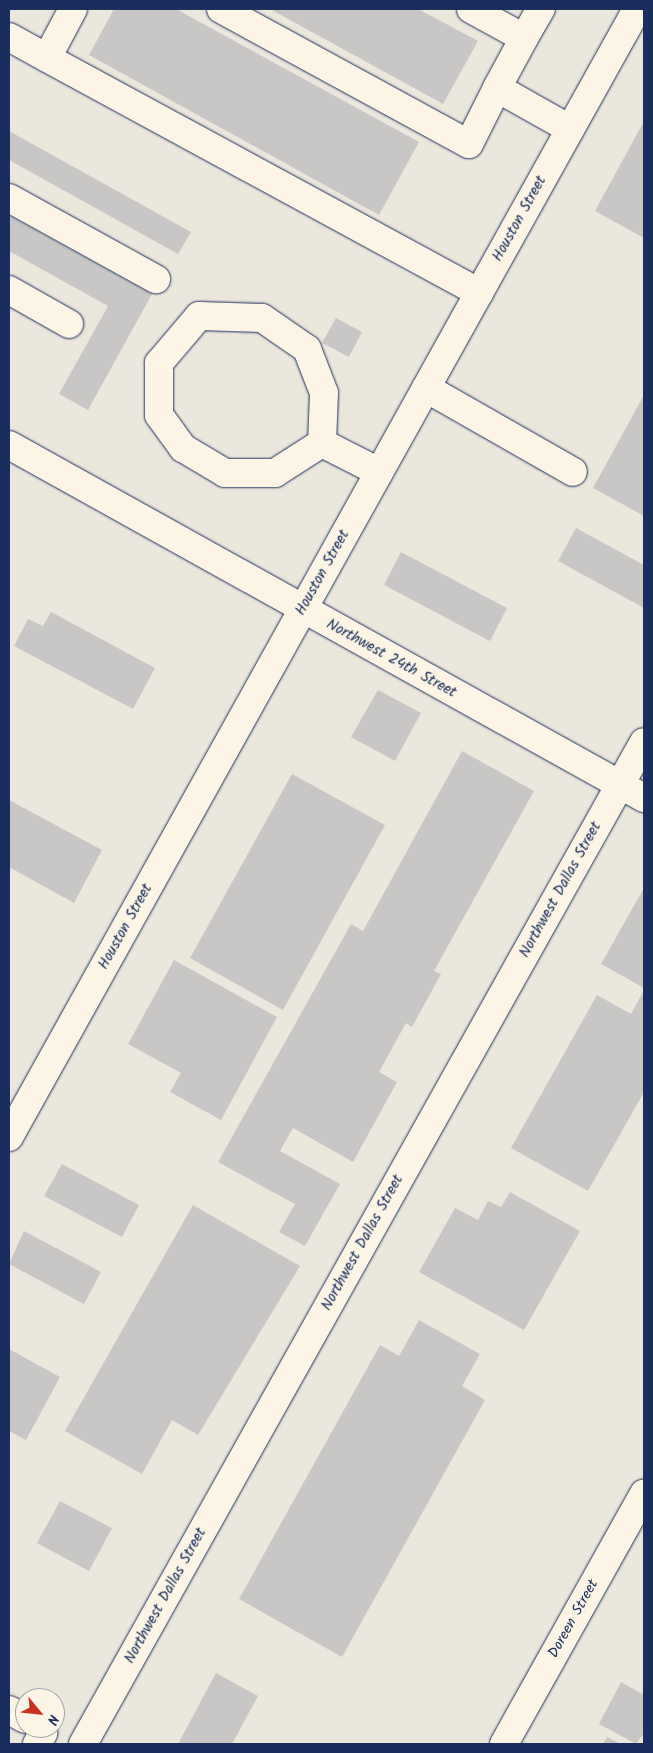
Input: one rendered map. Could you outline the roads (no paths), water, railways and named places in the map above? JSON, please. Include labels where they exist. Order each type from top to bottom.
[{"type":"street","points":[[47,58],[73,9]]},
{"type":"street","points":[[221,9],[469,144],[497,88],[541,9]]},
{"type":"street","points":[[471,9],[524,38]]},
{"type":"street","name":"Houston Street","points":[[9,1138],[637,9]]},
{"type":"street","points":[[9,37],[479,293]]},
{"type":"street","points":[[497,88],[570,129]]},
{"type":"street","points":[[9,198],[156,279]]},
{"type":"street","points":[[9,290],[69,324]]},
{"type":"street","points":[[199,316],[262,318],[307,349],[324,393],[322,443],[275,473],[225,473],[183,448],[159,415],[159,362],[199,316]]},
{"type":"street","points":[[426,388],[573,472]]},
{"type":"street","points":[[322,443],[379,472]]},
{"type":"street","name":"Northwest 24th Street","points":[[9,445],[302,610],[644,798]]},
{"type":"street","name":"Northwest Dallas Street","points":[[83,1744],[644,742]]},
{"type":"street","name":"Doreen Street","points":[[504,1744],[644,1493]]}]
